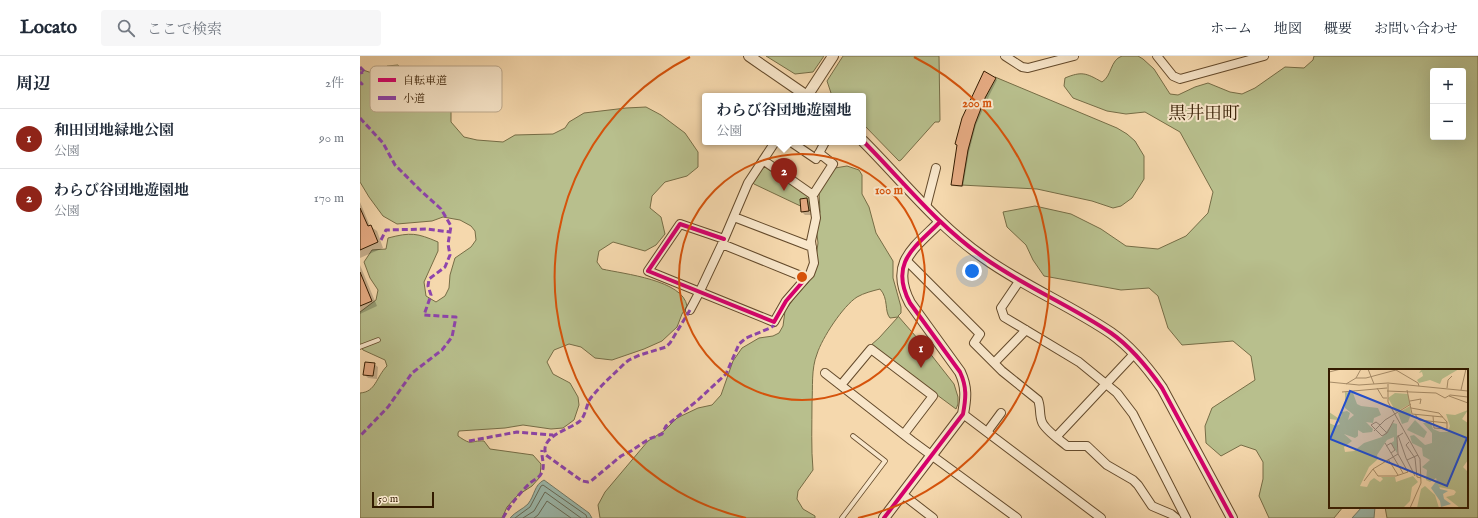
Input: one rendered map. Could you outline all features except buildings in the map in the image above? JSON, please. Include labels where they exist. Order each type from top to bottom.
[{"type":"street","points":[[749,56],[803,93]]},
{"type":"street","points":[[809,93],[833,56]]},
{"type":"street","points":[[1005,56],[1022,67],[1028,68],[1074,56]]},
{"type":"street","points":[[1157,56],[1173,76],[1180,79],[1264,56]]},
{"type":"street","points":[[866,144],[940,222],[982,257],[1111,334],[1134,354],[1152,373],[1162,388],[1232,518]]},
{"type":"street","points":[[690,310],[723,242],[748,183],[773,145]]},
{"type":"street","points":[[796,145],[816,159],[823,145]]},
{"type":"street","points":[[806,278],[680,224],[648,271],[699,293],[774,322],[786,301],[810,274],[814,264],[811,241],[816,218],[812,195],[833,164],[819,153]]},
{"type":"street","points":[[763,160],[812,195]]},
{"type":"street","points":[[926,207],[936,168]]},
{"type":"street","points":[[734,217],[812,247]]},
{"type":"street","points":[[884,518],[963,414],[965,386],[960,372],[917,313],[906,294],[901,277],[902,268],[912,250],[940,222]]},
{"type":"street","points":[[906,260],[980,334],[974,343],[994,363],[1038,400],[1042,424],[1045,427],[1067,446],[1087,446],[1107,465],[1133,480],[1152,506],[1171,514],[1176,518]]},
{"type":"street","points":[[1020,280],[1001,308],[1004,317],[1079,362],[1117,393],[1133,414],[1186,518]]},
{"type":"street","points":[[994,363],[1026,330]]},
{"type":"street","points":[[841,386],[871,349],[933,396],[904,434]]},
{"type":"street","points":[[1057,436],[1134,354]]},
{"type":"street","points":[[825,373],[1017,518]]},
{"type":"street","points":[[987,432],[1001,413]]},
{"type":"street","points":[[963,414],[1101,518]]},
{"type":"street","points":[[902,494],[933,518]]},
{"type":"lane","points":[[360,347],[378,340]]},
{"type":"lane","points":[[842,518],[885,461],[853,436]]},
{"type":"green space","points":[[766,56],[824,56],[813,72],[795,74]]},
{"type":"green space","points":[[843,56],[939,56],[940,120],[939,122],[935,122],[899,161],[866,127],[866,93],[831,93],[827,81]]},
{"type":"green space","points":[[1122,56],[1138,56],[1154,69],[1170,94],[1178,95],[1208,83],[1230,92],[1242,94],[1255,88],[1285,67],[1304,68],[1313,60],[1314,56],[1478,56],[1478,518],[1387,518],[1385,508],[1468,508],[1468,369],[1329,369],[1329,508],[1342,508],[1334,518],[1269,518],[1259,496],[1263,479],[1263,462],[1256,450],[1241,445],[1221,456],[1206,443],[1205,426],[1212,408],[1255,380],[1251,356],[1233,341],[1182,345],[1168,328],[1158,296],[1149,288],[1121,290],[1044,276],[1033,260],[1026,245],[1007,227],[1003,212],[1035,206],[1071,214],[1101,229],[1126,246],[1158,249],[1186,236],[1208,213],[1213,192],[1180,132],[1145,112],[1126,114],[1107,111],[1073,98],[1064,86],[1065,78],[1076,74],[1088,75],[1102,82],[1108,76],[1113,64]]},
{"type":"green space","points":[[360,69],[370,72],[370,112],[451,112],[451,122],[464,137],[477,140],[503,142],[515,135],[553,134],[565,128],[569,122],[584,113],[646,107],[661,115],[685,133],[698,152],[698,167],[687,176],[665,182],[652,196],[650,208],[661,217],[665,234],[656,245],[645,251],[613,242],[599,251],[597,262],[602,269],[638,276],[664,284],[675,290],[683,297],[687,306],[677,327],[662,341],[612,360],[595,358],[581,347],[569,344],[554,350],[547,362],[553,374],[570,383],[578,397],[579,405],[574,420],[563,428],[551,429],[523,425],[505,428],[459,431],[458,436],[469,442],[484,441],[490,449],[533,455],[541,464],[540,477],[532,486],[518,495],[507,507],[502,518],[360,518],[360,393],[373,387],[387,366],[385,360],[363,350],[360,346],[360,312],[376,300],[378,290],[370,278],[364,262],[372,250],[386,249],[388,238],[414,234],[438,242],[438,251],[424,282],[426,296],[436,302],[445,296],[449,288],[450,275],[455,258],[471,247],[476,240],[475,231],[471,226],[460,220],[443,217],[432,221],[397,224],[383,216],[369,197],[360,182]]},
{"type":"green space","points":[[995,77],[1117,128],[1135,141],[1144,156],[1144,179],[1132,198],[1121,206],[1113,208],[1092,201],[1037,189],[961,185],[964,165],[976,116]]},
{"type":"green space","points":[[847,166],[859,170],[862,175],[862,194],[869,207],[876,233],[893,261],[893,278],[901,307],[901,313],[898,316],[954,384],[958,397],[956,409],[871,346],[898,317],[890,318],[888,315],[885,297],[880,289],[868,292],[851,301],[846,307],[823,340],[815,360],[812,403],[813,470],[798,491],[797,499],[803,509],[815,516],[815,518],[600,518],[598,505],[605,492],[648,441],[664,431],[677,418],[698,408],[712,405],[721,395],[733,361],[742,348],[759,338],[773,336],[779,333],[783,326],[785,311],[799,291],[808,283],[814,271],[818,243],[816,226],[820,212],[819,192],[835,168]]},
{"type":"green space","points":[[765,167],[810,197],[811,211],[754,184],[753,183]]},
{"type":"water","points":[[544,480],[589,513],[592,518],[510,518],[528,504],[536,487]]},
{"type":"water","points":[[1361,508],[1375,508],[1374,518],[1352,518]]},
{"type":"marked path","points":[[360,67],[365,72],[360,73]]},
{"type":"marked path","points":[[360,82],[362,84],[360,83]]},
{"type":"marked path","points":[[360,118],[383,143],[395,165],[441,209],[451,226],[448,244],[450,255],[445,267],[429,279],[428,286],[431,295],[424,315],[456,317],[452,337],[442,350],[412,373],[388,407],[360,436]]},
{"type":"marked path","points":[[381,240],[386,230],[426,229],[450,232]]},
{"type":"marked path","points":[[690,310],[666,347],[629,360],[602,385],[590,399],[584,416],[580,421],[551,438],[545,448],[546,455],[582,481],[591,481],[621,456],[649,439],[662,434],[666,426],[698,400],[726,374],[739,344],[746,338],[770,328],[773,326],[774,322]]},
{"type":"marked path","points":[[469,441],[517,432],[553,435]]},
{"type":"marked path","points":[[503,518],[518,496],[541,474],[543,468],[542,450]]},
{"type":"cycle path","points":[[866,144],[935,217],[966,244],[1014,277],[1079,313],[1111,333],[1132,351],[1162,388],[1232,518]]},
{"type":"cycle path","points":[[884,518],[963,414],[965,393],[964,383],[960,372],[910,303],[904,289],[902,277],[903,267],[907,257],[921,240],[940,222]]},
{"type":"cycle path","points":[[724,239],[680,224],[648,271],[774,322],[786,301],[806,278]]},
{"type":"place","name":"わらび谷団地遊園地","points":[[784,191]]},
{"type":"place","name":"和田団地緑地公園","points":[[921,368]]},
{"type":"district","name":"黒井田町","points":[[1204,114]]}]
